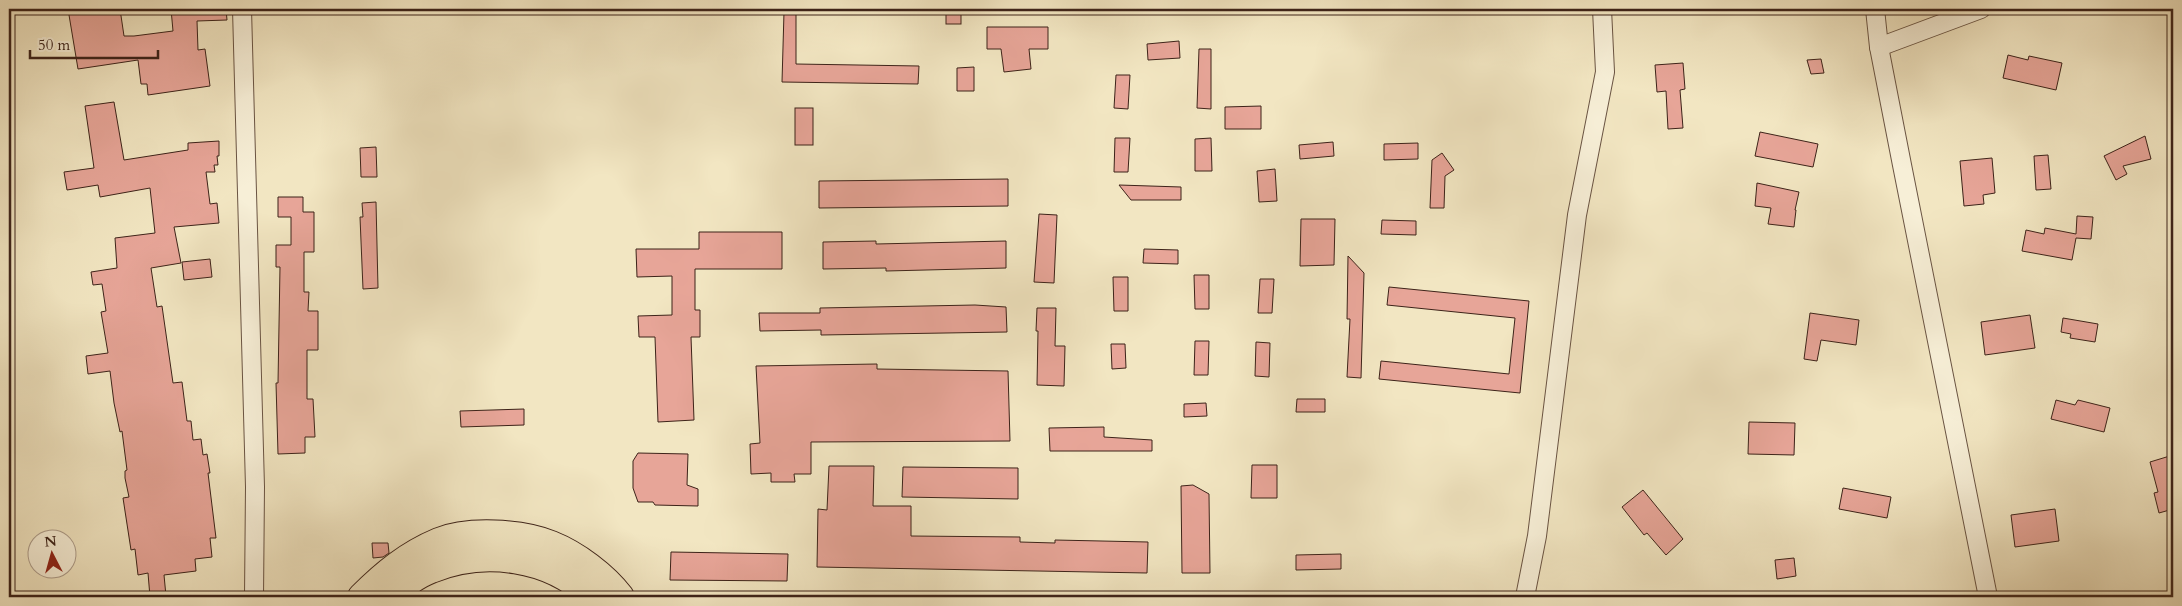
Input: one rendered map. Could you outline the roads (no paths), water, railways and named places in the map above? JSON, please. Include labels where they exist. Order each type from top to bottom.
[{"type":"highway","points":[[362,597],[384,575],[409,556],[441,542],[468,535],[491,535],[530,539],[550,544],[598,574],[620,597]]},
{"type":"highway","points":[[389,597],[409,581],[429,569],[452,562],[476,558],[502,558],[534,563],[552,569],[565,576],[592,597]]},
{"type":"street","points":[[242,9],[255,487],[254,597]]},
{"type":"street","points":[[1525,597],[1536,536],[1577,215],[1605,72],[1602,9]]},
{"type":"street","points":[[1875,9],[1879,47],[1988,597]]},
{"type":"street","points":[[1879,47],[1982,9]]}]
